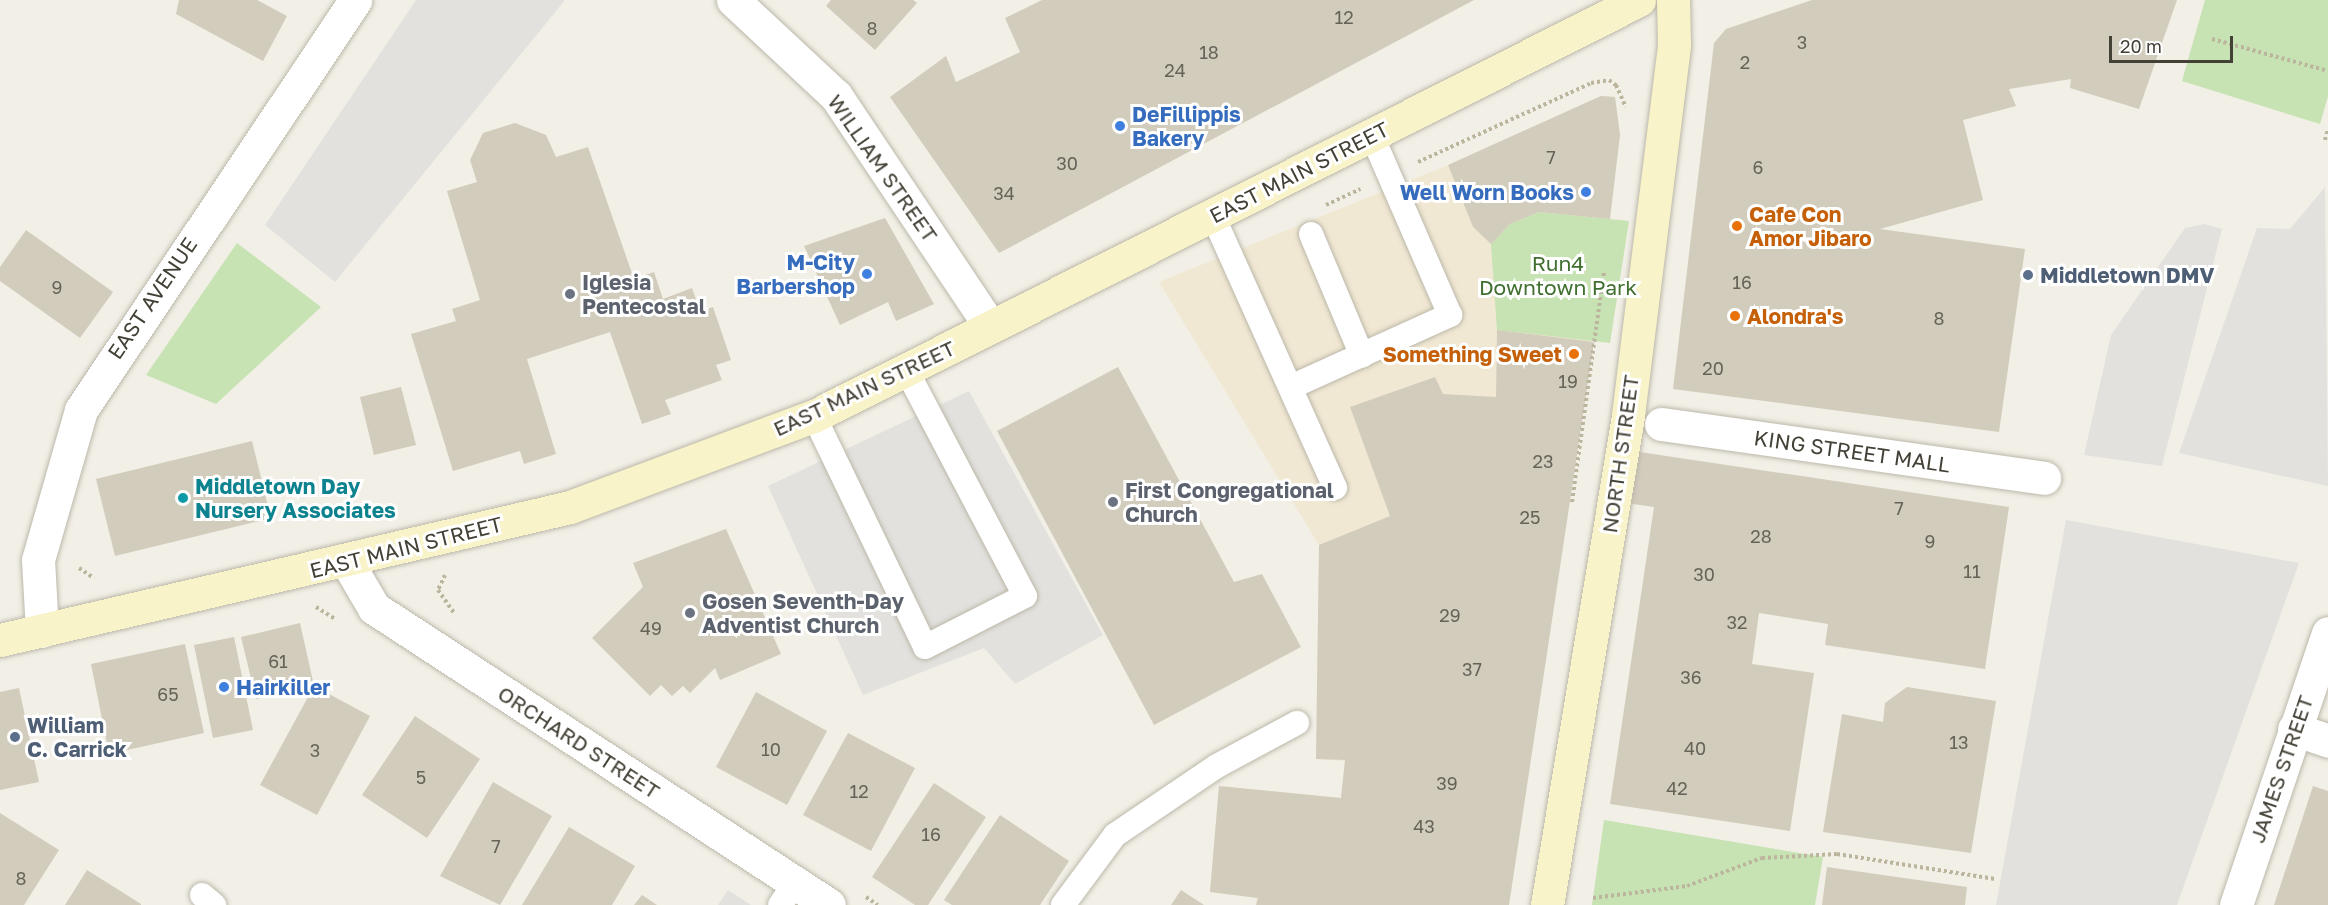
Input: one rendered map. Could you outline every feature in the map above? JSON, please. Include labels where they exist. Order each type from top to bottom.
[{"type":"main road","name":"EAST MAIN STREET","points":[[0,640],[347,562],[570,507],[814,416],[908,371],[990,326],[1213,216],[1639,0]]},
{"type":"main road","name":"NORTH STREET","points":[[1547,905],[1628,415],[1674,44],[1673,0]]},
{"type":"street","name":"EAST AVENUE","points":[[42,631],[38,560],[81,410],[355,0]]},
{"type":"street","name":"WILLIAM STREET","points":[[733,0],[836,96],[990,326]]},
{"type":"street","name":"KING STREET MALL","points":[[1661,424],[2044,478]]},
{"type":"street","name":"ORCHARD STREET","points":[[347,562],[374,608],[788,894],[829,905]]},
{"type":"street","name":"JAMES STREET","points":[[2236,905],[2294,729],[2326,644]]},
{"type":"street","points":[[2294,729],[2328,741]]},
{"type":"lane","points":[[1291,387],[1450,315],[1372,136]]},
{"type":"lane","points":[[1213,216],[1335,488]]},
{"type":"lane","points":[[1311,234],[1362,356]]},
{"type":"lane","points":[[814,416],[925,647],[1025,596],[908,371]]},
{"type":"lane","points":[[1063,905],[1115,835],[1217,766],[1297,723]]},
{"type":"path","points":[[2212,39],[2328,71]]},
{"type":"path","points":[[1314,210],[1591,83],[1609,80],[1616,85],[1628,115]]},
{"type":"path","points":[[2325,140],[2328,129]]},
{"type":"path","points":[[1571,506],[1605,268]]},
{"type":"path","points":[[77,560],[79,570],[105,578]]},
{"type":"path","points":[[448,569],[438,590],[457,617]]},
{"type":"path","points":[[311,604],[340,622]]},
{"type":"path","points":[[1593,898],[1687,886],[1762,858],[1837,854],[1995,879]]},
{"type":"path","points":[[858,892],[878,905]]},
{"type":"shaded area","points":[[416,0],[565,0],[335,282],[265,225]]},
{"type":"shaded area","points":[[1601,96],[1615,97],[1620,135],[1509,905],[1256,905],[1257,898],[1210,892],[1219,786],[1341,798],[1345,761],[1316,759],[1319,545],[1159,282],[1448,165]]},
{"type":"shaded area","points":[[2325,187],[2328,486],[2179,453],[2257,228],[2290,229]]},
{"type":"shaded area","points":[[2205,224],[2222,229],[2162,466],[2084,455],[2111,335],[2185,228]]},
{"type":"shaded area","points":[[969,391],[1103,635],[1015,684],[984,648],[863,695],[768,486]]},
{"type":"shaded area","points":[[2066,520],[2299,563],[2177,905],[1996,905]]},
{"type":"shaded area","points":[[728,890],[751,905],[718,905]]},
{"type":"green space","points":[[2205,0],[2328,0],[2328,96],[2320,124],[2182,81]]},
{"type":"green space","name":"Run4 Downtown Park","points":[[1539,212],[1629,221],[1610,343],[1497,330],[1491,244],[1510,224]]},
{"type":"green space","points":[[237,243],[321,307],[216,404],[146,375]]},
{"type":"green space","points":[[1604,820],[1823,857],[1815,905],[1592,905]]},
{"type":"building","points":[[179,0],[257,0],[287,16],[263,61],[176,14]]},
{"type":"building","points":[[831,0],[913,0],[917,3],[875,50],[826,6]]},
{"type":"building","points":[[1042,0],[1474,0],[999,253],[890,97],[946,56],[956,82],[1020,52],[1005,18]]},
{"type":"building","points":[[1812,0],[2177,0],[2139,109],[2070,88],[2071,79],[2009,89],[2016,106],[1963,120],[1983,200],[1880,229],[2025,249],[1999,432],[1673,389],[1714,43],[1726,29]]},
{"type":"building","points":[[1601,96],[1615,97],[1620,135],[1610,219],[1539,212],[1510,224],[1491,244],[1473,227],[1448,165]]},
{"type":"building","name":"Iglesia Pentecostal","points":[[515,123],[546,135],[556,157],[588,147],[634,279],[654,272],[663,299],[692,288],[700,311],[713,307],[731,360],[716,365],[722,380],[665,400],[671,414],[642,424],[610,332],[527,359],[556,454],[524,464],[520,451],[453,471],[411,334],[456,321],[452,309],[480,300],[447,191],[477,182],[470,160],[483,133]]},
{"type":"building","name":"M-City Barbershop","points":[[885,218],[934,304],[896,321],[888,302],[840,325],[804,246]]},
{"type":"building","points":[[26,230],[113,292],[80,338],[0,281],[0,267]]},
{"type":"building","points":[[1497,330],[1594,342],[1509,905],[1256,905],[1258,898],[1210,892],[1219,786],[1341,798],[1345,760],[1316,759],[1319,545],[1390,516],[1350,407],[1435,377],[1443,394],[1496,397]]},
{"type":"building","name":"First Congregational Church","points":[[1118,367],[1234,582],[1262,574],[1301,647],[1154,725],[997,431]]},
{"type":"building","points":[[401,387],[416,445],[374,455],[360,397]]},
{"type":"building","name":"Middletown Day Nursery Associates","points":[[252,441],[271,518],[115,556],[96,479]]},
{"type":"building","points":[[1633,451],[2009,507],[1985,669],[1825,645],[1828,624],[1759,613],[1752,664],[1814,673],[1790,831],[1610,804],[1654,507],[1626,503]]},
{"type":"building","name":"Gosen Seventh-Day Adventist Church","points":[[726,529],[781,654],[720,680],[715,668],[690,693],[683,686],[672,696],[661,685],[650,696],[592,638],[643,587],[633,563]]},
{"type":"building","points":[[300,623],[314,686],[256,699],[241,637]]},
{"type":"building","name":"Hairkiller","points":[[234,637],[253,730],[213,738],[194,645]]},
{"type":"building","points":[[185,644],[204,733],[109,754],[91,664]]},
{"type":"building","points":[[314,686],[370,716],[317,815],[260,785]]},
{"type":"building","points":[[1907,687],[1996,701],[1971,853],[1823,832],[1842,714],[1883,722],[1885,703]]},
{"type":"building","name":"William C. Carrick","points":[[19,688],[39,782],[0,790],[0,692]]},
{"type":"building","points":[[756,692],[827,731],[787,805],[716,767]]},
{"type":"building","points":[[415,716],[480,759],[427,838],[362,795]]},
{"type":"building","points":[[848,733],[915,768],[871,851],[803,815]]},
{"type":"building","points":[[493,782],[552,816],[500,905],[440,876]]},
{"type":"building","points":[[934,783],[986,817],[928,905],[915,905],[872,877]]},
{"type":"building","points":[[2313,786],[2328,791],[2328,905],[2274,905]]},
{"type":"building","points":[[0,813],[59,850],[24,905],[0,905]]},
{"type":"building","points":[[1000,815],[1069,861],[1040,905],[952,905],[944,900]]},
{"type":"building","points":[[569,827],[635,866],[612,905],[522,905]]},
{"type":"building","points":[[1827,867],[1967,887],[1965,905],[1822,905]]},
{"type":"building","points":[[87,870],[141,904],[141,905],[65,905]]},
{"type":"building","points":[[1181,890],[1204,905],[1171,905]]},
{"type":"building","points":[[642,895],[657,905],[634,905]]},
{"type":"place","name":"DeFillippis Bakery","points":[[1120,126]]},
{"type":"place","name":"Well Worn Books","points":[[1586,192]]},
{"type":"place","name":"Cafe Con Amor Jibaro","points":[[1737,226]]},
{"type":"place","name":"M-City Barbershop","points":[[867,274]]},
{"type":"place","name":"Middletown DMV","points":[[2028,275]]},
{"type":"place","name":"Iglesia Pentecostal","points":[[570,294]]},
{"type":"place","name":"Alondra's","points":[[1735,316]]},
{"type":"place","name":"Something Sweet","points":[[1574,354]]},
{"type":"place","name":"Middletown Day Nursery Associates","points":[[183,498]]},
{"type":"place","name":"First Congregational Church","points":[[1113,502]]},
{"type":"place","name":"Gosen Seventh-Day Adventist Church","points":[[690,613]]},
{"type":"place","name":"Hairkiller","points":[[224,687]]},
{"type":"place","name":"William C. Carrick","points":[[15,737]]}]
